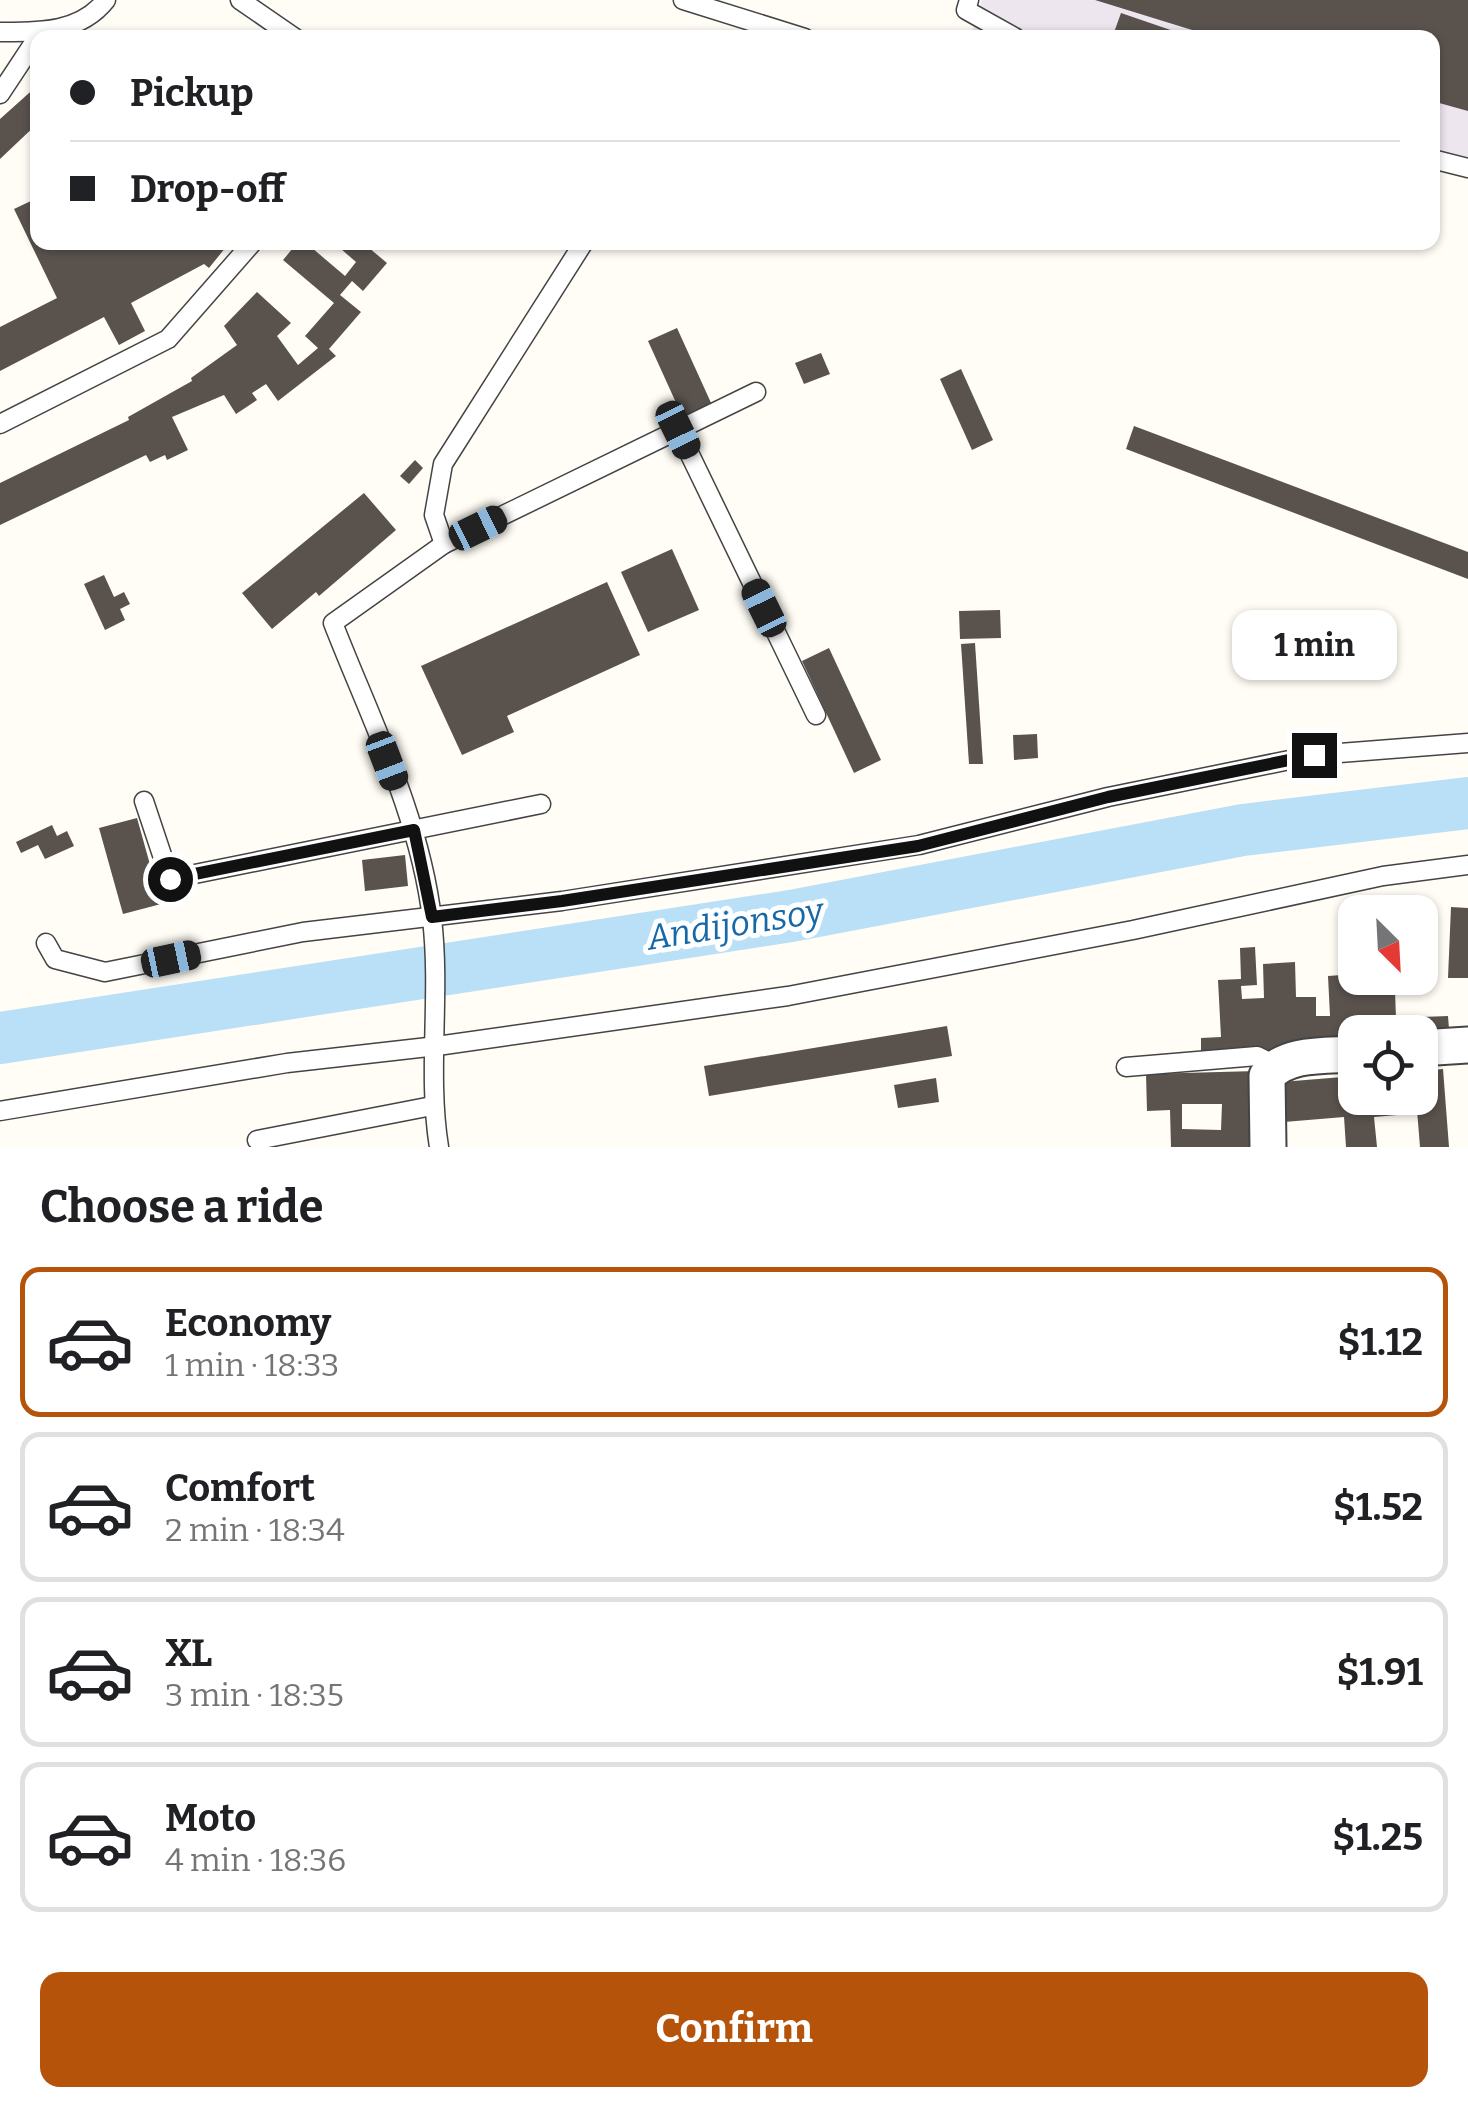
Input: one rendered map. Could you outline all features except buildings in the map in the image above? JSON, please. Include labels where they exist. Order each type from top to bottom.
[{"type":"street","points":[[1438,1047],[1468,1045]]},
{"type":"street","points":[[1268,1147],[1266,1076],[1276,1065],[1294,1059],[1338,1055]]},
{"type":"lane","points":[[50,30],[84,22],[106,0]]},
{"type":"lane","points":[[240,0],[283,30]]},
{"type":"lane","points":[[682,0],[779,30]]},
{"type":"lane","points":[[969,0],[966,10],[1002,30]]},
{"type":"lane","points":[[0,32],[30,32]]},
{"type":"lane","points":[[0,94],[30,49]]},
{"type":"lane","points":[[1440,161],[1468,168]]},
{"type":"lane","points":[[0,424],[168,339],[245,250]]},
{"type":"lane","points":[[444,544],[434,515],[443,464],[579,250]]},
{"type":"lane","points":[[440,1147],[432,1106],[437,1046],[432,917],[414,830],[333,623],[444,544],[756,392]]},
{"type":"lane","points":[[678,430],[816,715]]},
{"type":"lane","points":[[46,943],[55,959],[105,972],[303,932],[562,901],[918,846],[1108,797],[1314,755],[1468,743]]},
{"type":"lane","points":[[144,801],[170,879],[541,804]]},
{"type":"lane","points":[[0,1111],[287,1062],[437,1046],[788,996],[1134,930],[1383,876],[1468,865]]},
{"type":"lane","points":[[1126,1067],[1257,1056],[1276,1065]]},
{"type":"lane","points":[[256,1140],[432,1106]]},
{"type":"shaded area","points":[[982,0],[1468,0],[1468,175],[1440,167],[1440,30],[973,30]]},
{"type":"waterway","name":"Andijonsoy","points":[[0,1038],[791,916],[1243,830],[1468,803]]},
{"type":"route","points":[[170,879],[414,830],[432,917],[918,846],[1108,797],[1314,755]]}]
